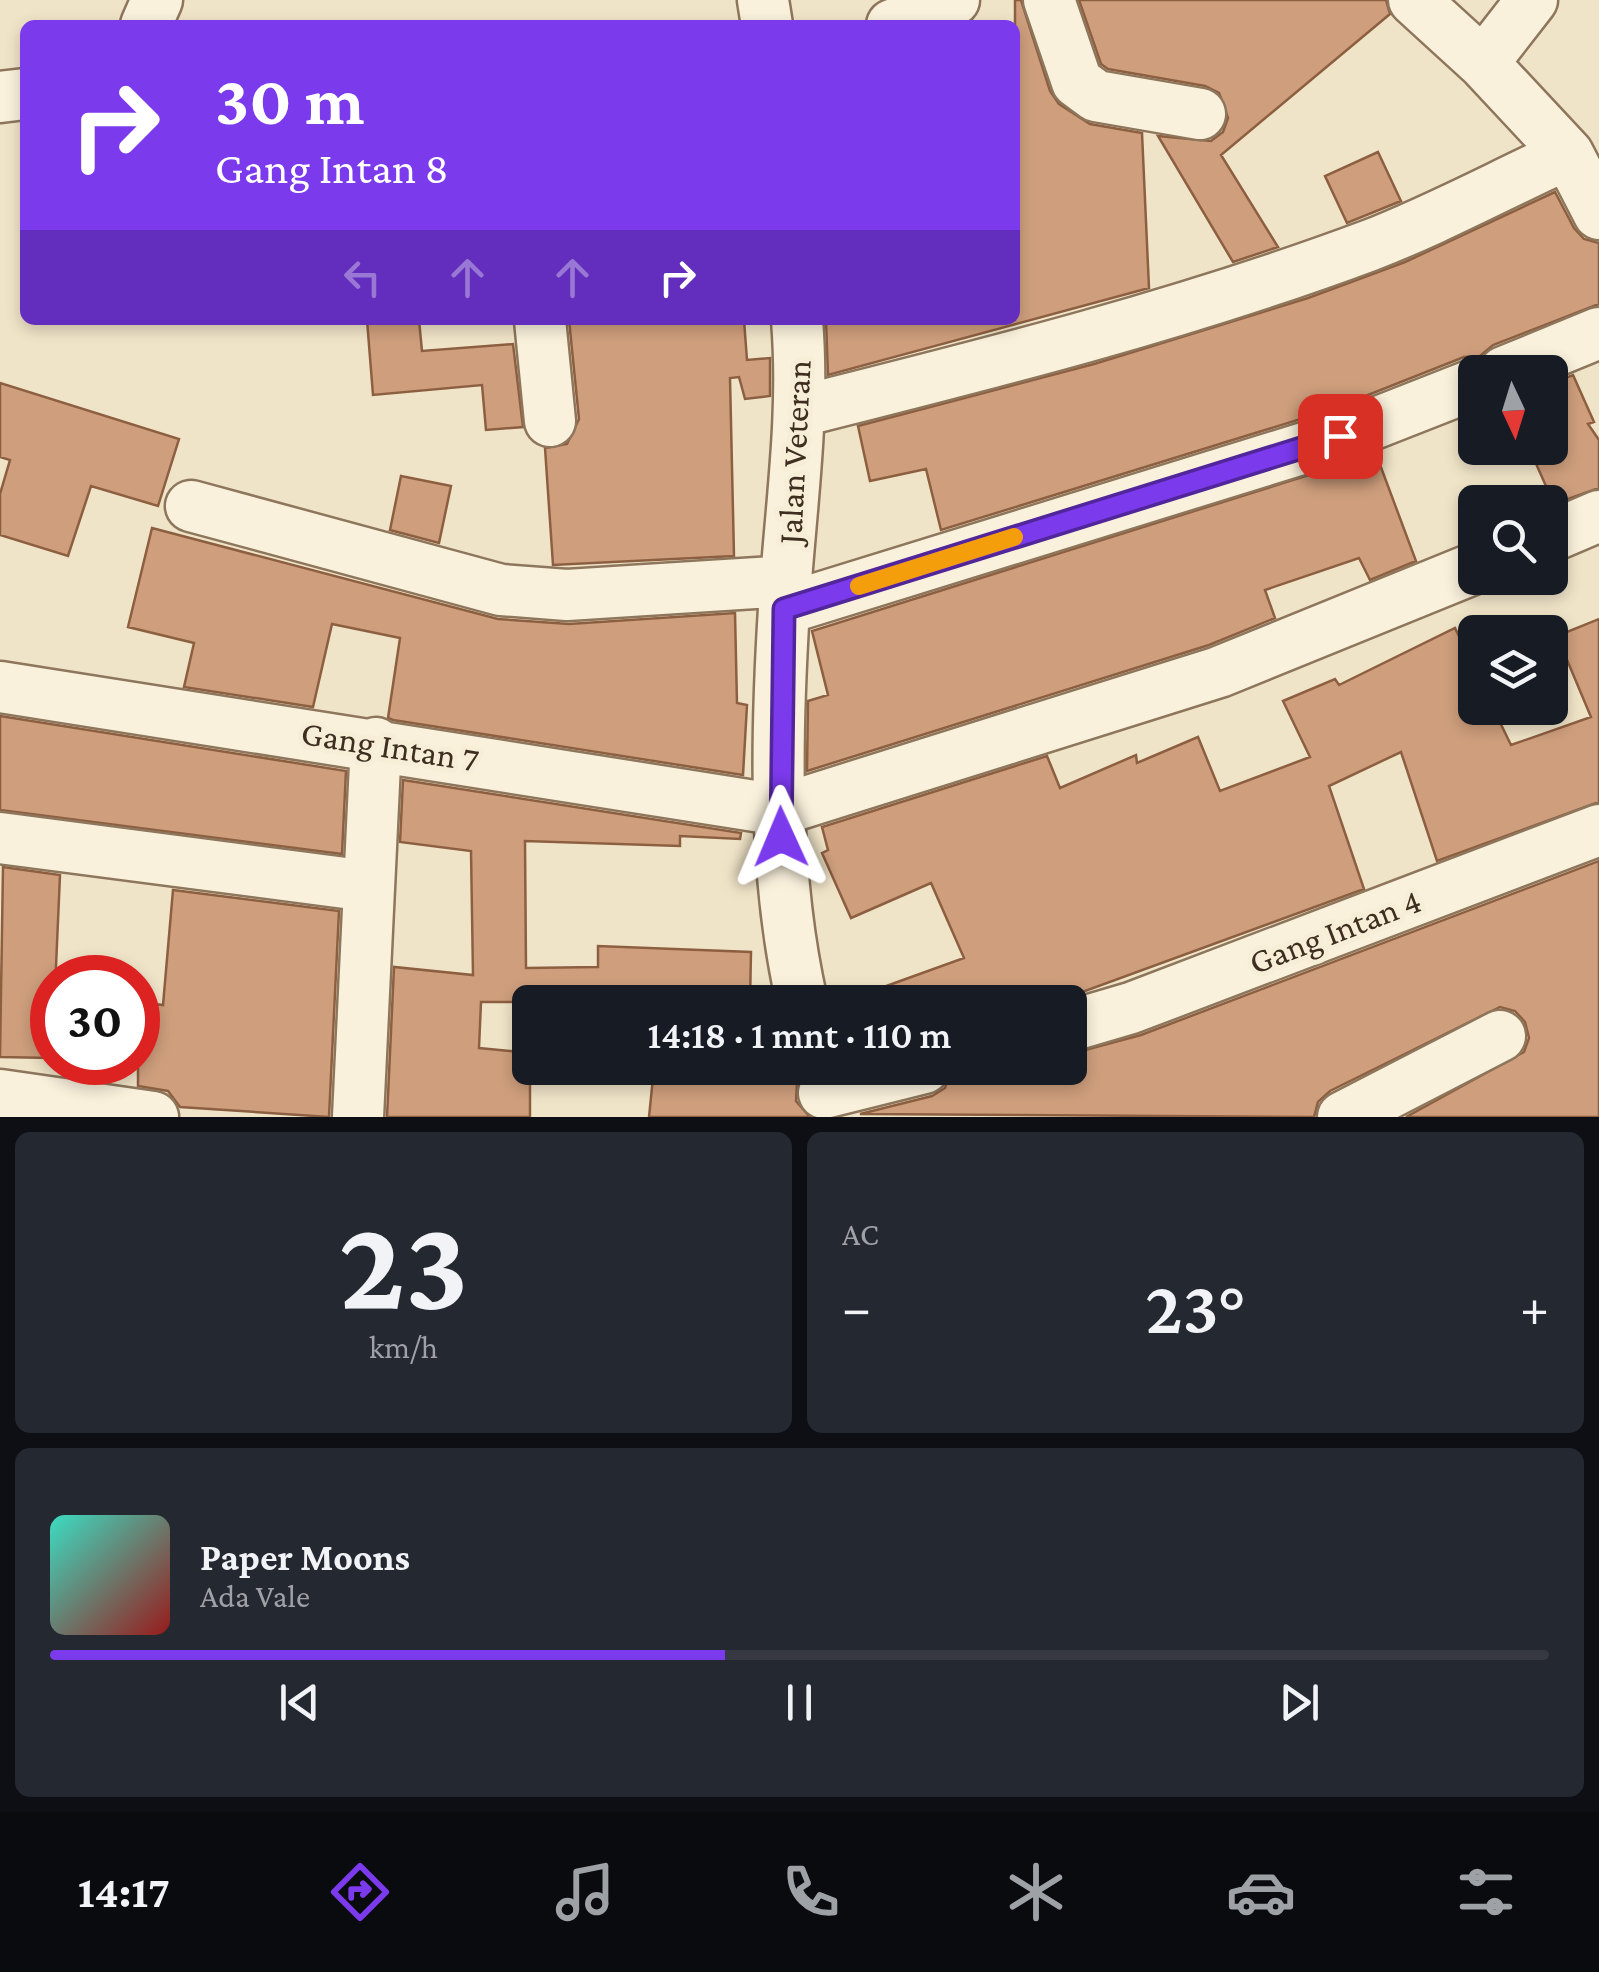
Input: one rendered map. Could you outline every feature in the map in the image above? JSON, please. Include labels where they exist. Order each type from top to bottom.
[{"type":"street","points":[[904,20],[954,0]]},
{"type":"street","points":[[1049,0],[1076,82],[1084,89],[1096,96],[1200,114]]},
{"type":"street","points":[[1414,0],[1483,63],[1568,154],[1599,214]]},
{"type":"street","points":[[1483,63],[1532,0]]},
{"type":"street","points":[[801,411],[1059,346],[1231,293],[1372,244],[1568,154]]},
{"type":"street","points":[[540,325],[550,421]]},
{"type":"street","name":"Jalan Veteran","points":[[797,325],[801,411],[786,595],[780,810],[784,892],[799,985]]},
{"type":"street","points":[[1545,355],[1599,333]]},
{"type":"street","points":[[191,506],[501,590],[786,595],[1340,436],[1458,391]]},
{"type":"street","points":[[1568,529],[1599,516]]},
{"type":"street","points":[[780,810],[1219,672],[1458,575]]},
{"type":"street","name":"Gang Intan 7","points":[[0,686],[780,810]]},
{"type":"street","points":[[358,1117],[376,743]]},
{"type":"street","name":"Gang Intan 4","points":[[1087,1020],[1599,830]]},
{"type":"street","points":[[0,838],[368,886]]},
{"type":"street","points":[[1344,1117],[1500,1036]]},
{"type":"street","points":[[824,1093],[856,1085]]},
{"type":"street","points":[[0,1094],[153,1117]]},
{"type":"building","points":[[1015,0],[1021,0],[1050,91],[1059,104],[1090,124],[1142,133],[1149,288],[1020,323],[1020,20],[1015,20]]},
{"type":"building","points":[[1079,0],[1386,0],[1390,14],[1221,155],[1278,247],[1233,262],[1158,136],[1211,141],[1223,132],[1228,118],[1219,93],[1205,86],[1108,69],[1101,64]]},
{"type":"building","points":[[1378,152],[1401,201],[1347,223],[1325,176]]},
{"type":"building","points":[[1555,192],[1574,228],[1584,239],[1599,243],[1599,304],[1493,345],[1481,355],[1458,355],[1458,359],[1330,410],[941,530],[926,469],[870,481],[858,426],[1094,364],[1308,298],[1405,262]]},
{"type":"building","points":[[367,325],[419,325],[422,351],[513,344],[523,427],[486,430],[482,385],[373,395]]},
{"type":"building","points":[[570,325],[744,325],[747,360],[770,358],[770,396],[745,399],[739,377],[730,378],[734,556],[553,565],[545,448],[567,444],[579,419]]},
{"type":"building","points":[[826,325],[1012,325],[828,375]]},
{"type":"building","points":[[1573,375],[1594,422],[1588,424],[1599,440],[1599,488],[1568,499],[1568,485],[1546,485],[1537,465],[1568,465],[1568,377]]},
{"type":"building","points":[[0,383],[179,439],[158,506],[91,486],[68,556],[0,535],[0,494],[10,460],[0,457]]},
{"type":"building","points":[[1376,454],[1416,561],[1370,580],[1359,558],[1265,590],[1275,618],[1209,645],[807,771],[808,701],[828,695],[812,631]]},
{"type":"building","points":[[401,476],[451,486],[439,543],[390,530]]},
{"type":"building","points":[[152,528],[498,619],[569,624],[735,613],[737,703],[747,705],[743,775],[393,720],[388,718],[400,638],[332,624],[313,707],[184,687],[194,643],[128,627]]},
{"type":"building","points":[[1599,619],[1599,802],[1437,861],[1401,752],[1329,786],[1364,889],[1087,990],[1087,985],[889,985],[964,958],[931,883],[851,918],[822,853],[828,850],[822,827],[1047,756],[1060,788],[1136,755],[1137,763],[1198,737],[1220,791],[1310,757],[1283,701],[1335,679],[1339,685],[1455,628],[1458,725],[1501,725],[1511,745],[1591,717],[1568,662],[1568,632]]},
{"type":"building","points":[[0,716],[346,771],[342,854],[0,810]]},
{"type":"building","points":[[403,780],[741,833],[740,839],[680,836],[680,846],[525,841],[526,968],[598,967],[598,946],[751,952],[750,985],[512,985],[512,1002],[481,1002],[479,1048],[512,1051],[512,1085],[530,1085],[530,1117],[387,1117],[394,967],[473,975],[471,851],[400,842]]},
{"type":"building","points":[[1599,861],[1599,1117],[1406,1117],[1524,1052],[1529,1038],[1525,1022],[1515,1011],[1500,1007],[1330,1091],[1318,1102],[1314,1117],[860,1114],[932,1096],[946,1085],[1087,1085],[1087,1049],[1141,1035]]},
{"type":"building","points":[[3,867],[60,875],[57,955],[30,955],[30,1058],[0,1057]]},
{"type":"building","points":[[173,890],[339,911],[329,1117],[180,1107],[168,1091],[138,1086],[160,1085],[160,1005],[163,1005]]},
{"type":"building","points":[[652,1085],[797,1085],[796,1101],[810,1117],[649,1117]]},
{"type":"slow traffic","points":[[859,586],[1014,537]]},
{"type":"route","points":[[781,837],[784,609],[1340,436]]}]
